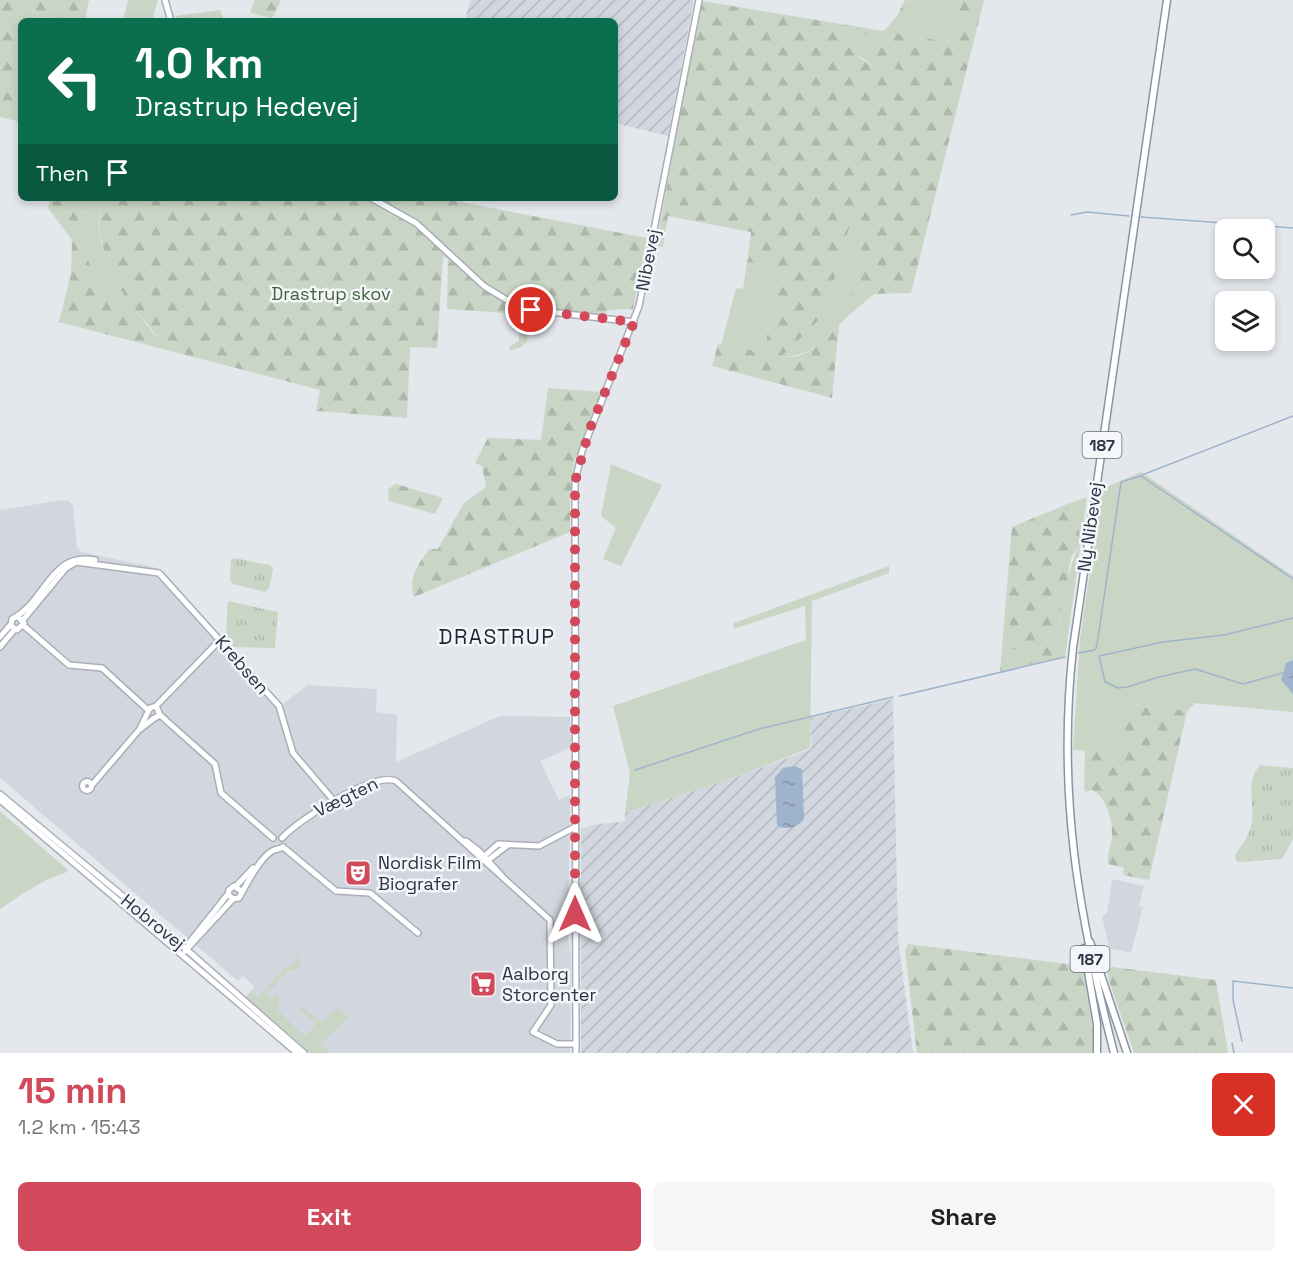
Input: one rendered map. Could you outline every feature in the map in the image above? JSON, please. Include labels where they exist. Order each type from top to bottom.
[{"type":"highway","name":"Ny Nibevej","points":[[1114,1053],[1083,924],[1078,892],[1067,781],[1069,682],[1167,0]]},
{"type":"highway","points":[[1078,892],[1096,961],[1126,1053]]},
{"type":"highway","points":[[1083,924],[1082,939],[1097,1024],[1097,1053]]},
{"type":"street","points":[[165,0],[170,18]]},
{"type":"street","name":"Nibevej","points":[[576,1053],[575,482],[589,431],[634,322],[699,0]]},
{"type":"street","points":[[376,201],[416,223],[484,286],[515,305],[534,310],[634,322]]},
{"type":"street","name":"Krebsen","points":[[0,647],[70,560],[83,557],[159,573],[279,706],[293,753],[334,801]]},
{"type":"street","points":[[18,624],[69,665],[102,668],[170,725],[214,764],[221,793],[273,838],[282,838],[283,847],[336,891],[370,893],[418,933]]},
{"type":"street","name":"Krebsen","points":[[0,637],[18,624]]},
{"type":"street","points":[[90,784],[220,640]]},
{"type":"street","name":"Vægten","points":[[282,838],[304,818],[334,801],[385,778],[396,781],[485,859]]},
{"type":"street","name":"Hobrovej","points":[[0,794],[187,950],[304,1053]]},
{"type":"street","name":"Hobrovej","points":[[0,800],[297,1053]]},
{"type":"street","points":[[575,827],[539,846],[498,844],[485,859],[547,917],[551,925],[551,1005],[533,1032],[557,1044],[576,1044]]},
{"type":"street","points":[[230,897],[238,898],[273,848],[273,838]]},
{"type":"street","points":[[182,955],[230,897],[230,888],[236,886],[273,848],[283,847]]},
{"type":"street","points":[[236,886],[241,891]]},
{"type":"shaded area","points":[[470,0],[694,0],[668,136],[618,124],[618,18],[466,18]]},
{"type":"shaded area","points":[[69,501],[73,506],[77,547],[82,552],[153,567],[165,573],[282,705],[307,685],[377,689],[376,712],[397,715],[396,762],[500,716],[570,717],[572,747],[540,761],[559,800],[570,795],[568,940],[571,953],[570,1053],[331,1053],[304,1038],[251,991],[254,986],[243,976],[238,981],[0,778],[0,510]]},
{"type":"shaded area","points":[[893,699],[898,939],[913,1053],[581,1053],[581,829],[625,821],[625,813],[745,774],[811,749],[810,718]]},
{"type":"shaded area","points":[[1112,879],[1144,886],[1139,906],[1143,907],[1131,953],[1109,948],[1102,916],[1107,913]]},
{"type":"green space","points":[[0,0],[12,0],[25,18],[18,18],[18,121],[0,117]]},
{"type":"green space","points":[[12,0],[25,0],[40,18],[25,18]]},
{"type":"green space","points":[[25,0],[89,0],[86,18],[40,18]]},
{"type":"green space","points":[[128,0],[158,0],[153,18],[124,18]]},
{"type":"green space","points":[[255,0],[281,1],[272,18],[250,13]]},
{"type":"green space","points":[[905,0],[911,1],[898,34],[950,42],[962,0],[984,0],[911,293],[874,294],[846,318],[843,315],[847,299],[862,287],[857,268],[864,228],[850,225],[824,315],[782,356],[799,356],[806,353],[839,325],[832,398],[712,366],[718,344],[765,353],[776,266],[747,262],[751,232],[668,216],[663,247],[656,246],[701,1],[884,31],[897,16]],"holes":[[[824,27],[875,35],[877,40],[866,55],[869,59],[910,74],[902,98],[885,73],[861,59],[838,34]]]},
{"type":"green space","points":[[907,0],[962,0],[950,42],[898,34],[911,1]]},
{"type":"green space","points":[[220,10],[223,18],[177,18],[176,16]]},
{"type":"green space","points":[[822,26],[875,35],[877,40],[866,55],[869,59],[911,74],[902,99],[874,66],[856,54],[842,38]]},
{"type":"green space","name":"Drastrup skov","points":[[49,201],[82,201],[77,233],[91,267],[122,309],[154,342],[160,343],[122,292],[109,267],[99,226],[102,201],[456,201],[647,238],[633,309],[607,310],[606,316],[531,306],[527,342],[509,351],[510,346],[519,341],[519,323],[507,319],[507,313],[447,309],[448,259],[443,256],[437,348],[410,347],[407,418],[316,411],[320,390],[59,322],[71,274],[72,240],[48,208]]},
{"type":"green space","points":[[82,201],[102,201],[99,219],[100,239],[106,258],[124,294],[161,343],[154,342],[122,309],[91,267],[77,233]]},
{"type":"green space","points":[[850,225],[864,227],[857,268],[862,287],[847,299],[844,314],[846,318],[810,350],[792,356],[781,356],[824,315]]},
{"type":"green space","points":[[747,262],[776,266],[765,354],[721,345],[736,288],[743,289]]},
{"type":"green space","points":[[548,388],[602,392],[574,462],[570,496],[570,532],[414,597],[413,577],[421,560],[429,549],[438,549],[464,503],[486,487],[482,466],[475,463],[488,438],[541,440]]},
{"type":"green space","points":[[611,464],[662,485],[621,566],[603,559],[616,528],[601,516]]},
{"type":"green space","points":[[1141,472],[1293,576],[1293,712],[1195,703],[1187,711],[1124,704],[1119,753],[1073,750],[1080,640],[1102,489]]},
{"type":"green space","points":[[396,484],[443,498],[435,514],[389,501],[388,489]]},
{"type":"green space","points":[[1087,497],[1065,657],[1056,659],[1062,590],[1080,544],[1070,503]]},
{"type":"green space","points":[[1070,503],[1071,514],[1078,519],[1080,544],[1071,558],[1067,582],[1062,590],[1056,659],[1000,672],[1012,527]],"holes":[[[1009,649],[1044,653],[1007,665]]]},
{"type":"green space","points":[[234,558],[270,565],[273,569],[269,588],[265,592],[233,584],[230,580],[231,560]]},
{"type":"green space","points":[[889,566],[889,573],[812,601],[810,748],[744,774],[625,813],[630,773],[613,706],[806,640],[805,606],[733,629],[734,623]]},
{"type":"green space","points":[[228,601],[278,612],[275,648],[233,647],[226,634]]},
{"type":"green space","points":[[1009,649],[1046,653],[1007,665]]},
{"type":"green space","points":[[1123,704],[1187,711],[1149,880],[1123,875],[1124,868],[1108,864],[1112,836],[1110,816],[1105,803],[1097,793],[1092,790],[1086,792],[1084,789],[1085,750],[1119,753]]},
{"type":"green space","points":[[1260,765],[1293,768],[1293,839],[1282,859],[1237,862],[1235,856],[1251,826],[1251,787],[1255,772]]},
{"type":"green space","points":[[0,811],[67,869],[67,872],[41,883],[0,909]]},
{"type":"green space","points":[[908,944],[1083,966],[1093,1030],[1093,1053],[917,1053],[905,951]]},
{"type":"green space","points":[[298,952],[300,966],[289,970],[267,994],[272,999],[278,993],[277,1009],[303,1035],[307,1035],[316,1024],[300,1010],[303,1007],[321,1023],[337,1008],[349,1017],[320,1044],[331,1053],[310,1053],[246,997],[251,991],[258,997],[286,967],[293,965]]},
{"type":"green space","points":[[1112,967],[1216,980],[1228,1053],[1134,1053],[1109,981],[1108,970]]},
{"type":"water","points":[[1293,660],[1293,694],[1281,680],[1286,663]]},
{"type":"water","points":[[794,766],[802,769],[804,819],[795,826],[781,827],[777,826],[775,777],[783,768]]},
{"type":"waterway","points":[[1071,215],[1087,212],[1129,216]]},
{"type":"waterway","points":[[1141,217],[1293,228]]},
{"type":"waterway","points":[[1142,475],[1293,416]]},
{"type":"waterway","points":[[1078,653],[1095,650],[1097,645],[1121,482],[1141,476],[1293,579]]},
{"type":"waterway","points":[[1283,673],[1243,684],[1195,669],[1118,688],[1105,682],[1099,656],[1163,642],[1224,635],[1293,618]]},
{"type":"waterway","points":[[900,696],[1065,657]]},
{"type":"waterway","points":[[635,770],[759,729],[893,697]]},
{"type":"waterway","points":[[1242,1041],[1233,1000],[1233,981],[1293,988]]},
{"type":"waterway","points":[[1232,1043],[1234,1053]]},
{"type":"place","name":"Nordisk Film Biografer","points":[[358,873]]},
{"type":"place","name":"Aalborg Storcenter","points":[[483,984]]},
{"type":"district","name":"DRASTRUP","points":[[497,637]]},
{"type":"route","points":[[531,310],[634,322],[589,431],[577,467],[575,482],[575,914]]}]
